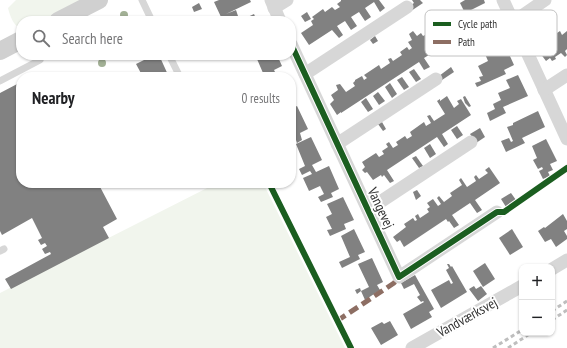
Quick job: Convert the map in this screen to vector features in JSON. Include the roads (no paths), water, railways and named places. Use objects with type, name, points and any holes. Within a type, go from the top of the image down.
[{"type":"street","points":[[68,16],[99,0]]},
{"type":"street","points":[[278,16],[273,4],[286,0]]},
{"type":"street","points":[[503,0],[508,10]]},
{"type":"street","points":[[530,10],[545,0]]},
{"type":"street","points":[[305,74],[407,7]]},
{"type":"street","points":[[0,51],[16,43]]},
{"type":"street","name":"Vangevej","points":[[296,55],[399,277],[497,212]]},
{"type":"street","points":[[528,56],[567,139]]},
{"type":"street","points":[[544,90],[567,75]]},
{"type":"street","points":[[337,144],[436,79]]},
{"type":"street","name":"Vangevej","points":[[368,210],[471,142]]},
{"type":"street","points":[[555,267],[567,260]]},
{"type":"street","name":"Vandværksvej","points":[[412,348],[519,288]]},
{"type":"lane","points":[[142,0],[150,16]]},
{"type":"lane","points":[[17,72],[40,60]]},
{"type":"lane","points":[[172,60],[178,72]]},
{"type":"lane","points":[[0,81],[16,73]]},
{"type":"railway","points":[[555,309],[567,301]]},
{"type":"railway","points":[[555,318],[567,310]]},
{"type":"railway","points":[[493,348],[519,332]]},
{"type":"railway","points":[[508,348],[526,336]]}]
